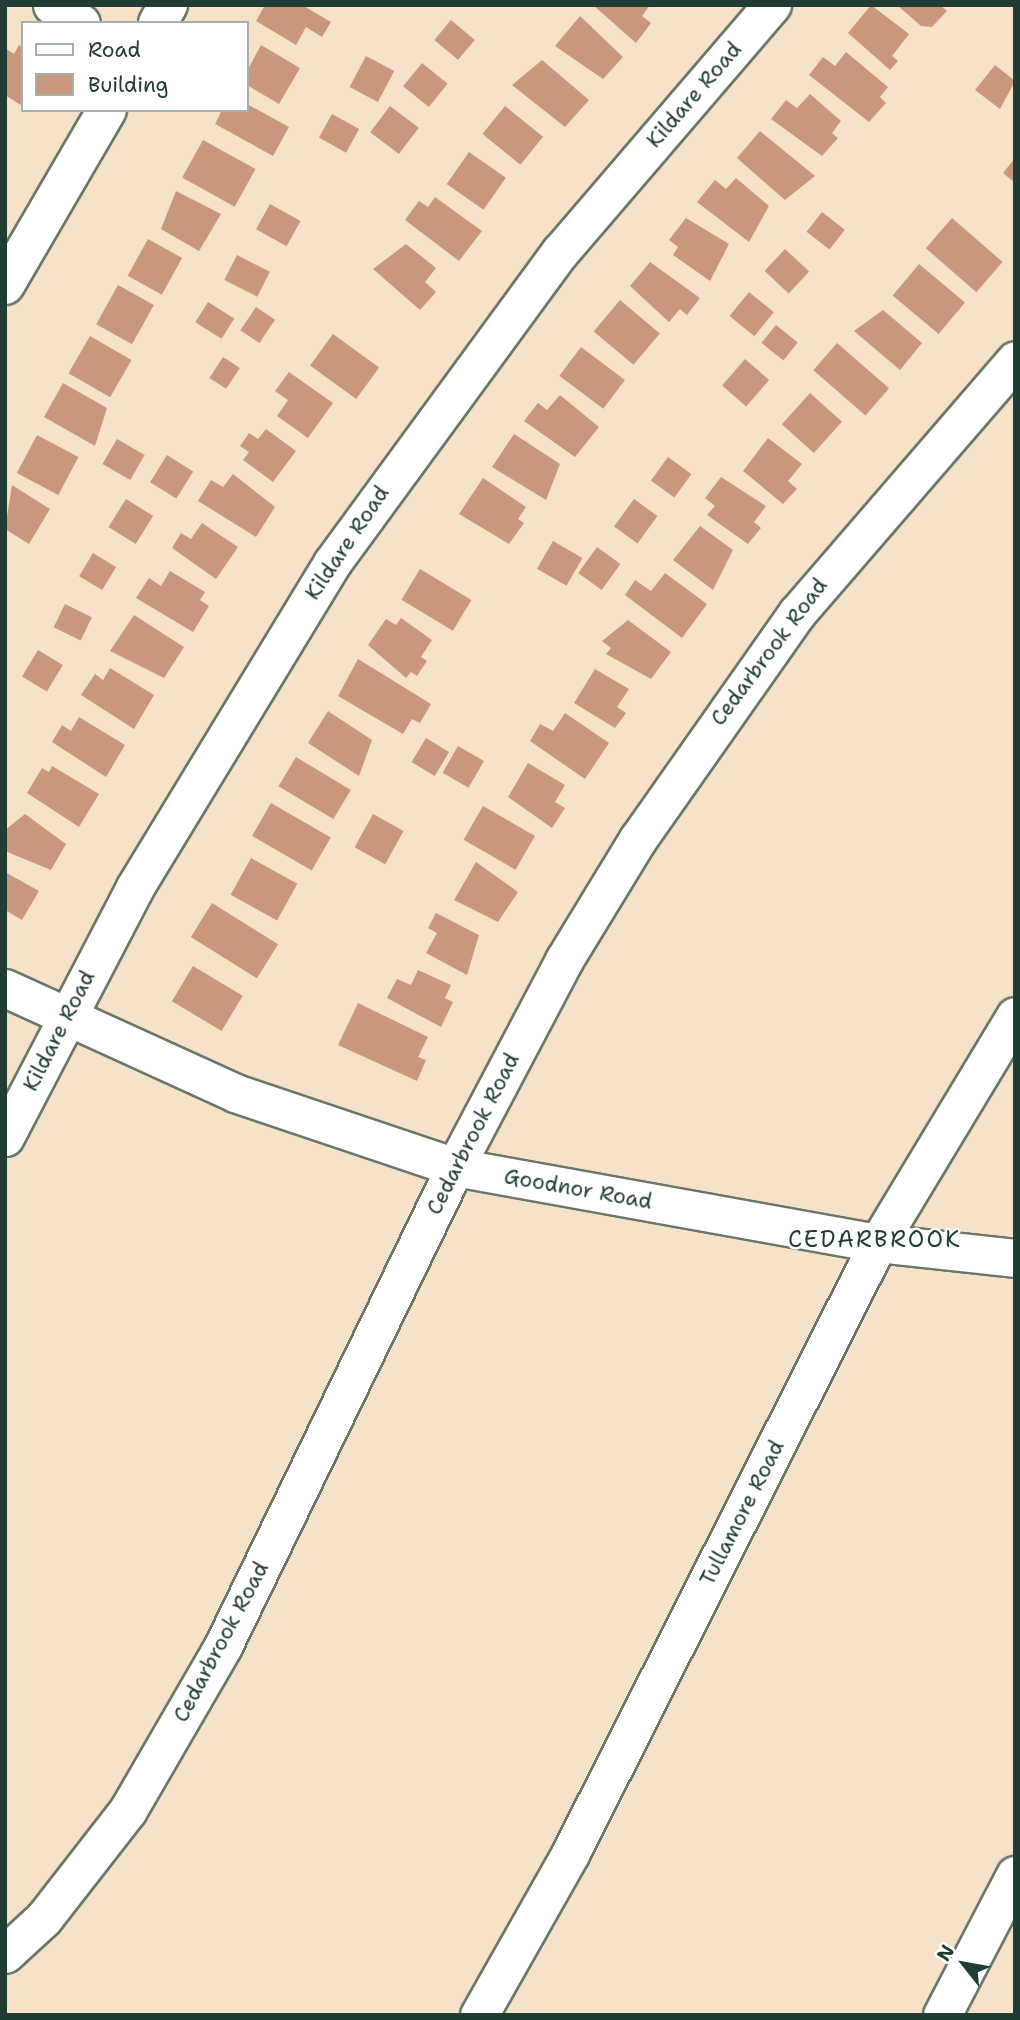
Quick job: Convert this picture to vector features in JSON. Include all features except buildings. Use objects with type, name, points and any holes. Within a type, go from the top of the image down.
[{"type":"main road","points":[[159,21],[168,5]]},
{"type":"main road","points":[[5,285],[106,112]]},
{"type":"street","points":[[52,5],[77,21]]},
{"type":"street","name":"Kildare Road","points":[[5,1136],[64,1018],[227,727],[414,444],[585,221],[772,5]]},
{"type":"street","name":"Cedarbrook Road","points":[[5,1954],[44,1918],[128,1810],[223,1646],[455,1167],[564,960],[706,735],[830,573],[1015,359]]},
{"type":"street","name":"Goodnor Road","points":[[5,988],[64,1018],[235,1093],[455,1167],[878,1243],[1015,1258]]},
{"type":"street","name":"Tullamore Road","points":[[479,2015],[570,1854],[878,1243],[1015,1016]]},
{"type":"street","points":[[942,2015],[1015,1875]]},
{"type":"district","name":"CEDARBROOK","points":[[875,1239]]}]
